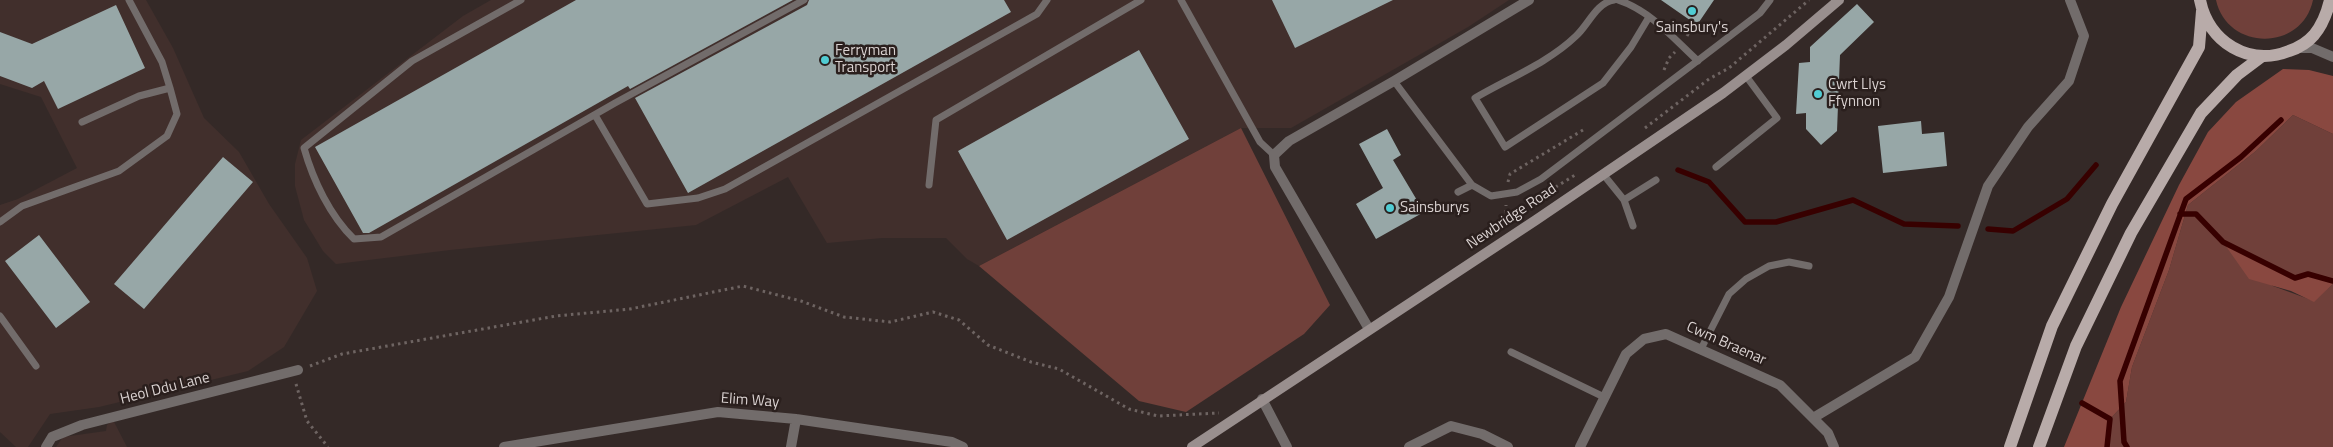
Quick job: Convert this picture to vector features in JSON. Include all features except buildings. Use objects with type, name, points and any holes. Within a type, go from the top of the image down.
[{"type":"main road","name":"Newbridge Road","points":[[1192,447],[1578,192],[1746,76],[1839,0]]},
{"type":"main road","points":[[2201,6],[2211,29],[2224,43],[2241,52],[2260,57],[2280,55],[2298,48],[2314,36],[2325,19],[2330,0]]},
{"type":"main road","points":[[2010,447],[2052,326],[2112,204],[2199,46],[2201,6]]},
{"type":"main road","points":[[2039,447],[2076,346],[2131,232],[2201,113],[2237,75],[2260,57]]},
{"type":"street","points":[[1369,329],[1275,167],[1274,155],[1289,141],[1529,0]]},
{"type":"street","points":[[1813,418],[1915,357],[1949,297],[1988,186],[2028,127],[2069,81],[2084,36],[2070,0]]},
{"type":"street","points":[[2330,0],[2333,9]]},
{"type":"street","points":[[2298,48],[2312,48],[2333,57]]},
{"type":"street","name":"Cwm Braenar","points":[[1580,447],[1626,354],[1644,339],[1666,334],[1780,385],[1828,433],[1834,447]]},
{"type":"street","name":"Heol Ddu Lane","points":[[46,447],[52,437],[82,425],[295,371]]},
{"type":"street","points":[[1262,399],[1287,447]]},
{"type":"street","name":"Elim Way","points":[[504,447],[718,412],[796,419],[952,442],[963,447]]},
{"type":"street","points":[[791,447],[796,419]]},
{"type":"street","points":[[1409,447],[1451,426],[1482,434],[1508,447]]},
{"type":"lane","points":[[0,222],[22,206],[119,171],[167,136],[177,114],[170,88],[162,62],[129,0]]},
{"type":"lane","points":[[521,0],[412,61],[311,140],[304,148],[309,166],[339,225],[354,239],[380,236],[804,0]]},
{"type":"lane","points":[[595,115],[647,204],[698,198],[725,189],[860,115],[1037,14],[1047,0]]},
{"type":"lane","points":[[929,185],[936,120],[1141,0]]},
{"type":"lane","points":[[1181,0],[1260,142],[1274,155]]},
{"type":"lane","points":[[1614,0],[1605,2],[1577,35],[1549,57],[1475,98],[1504,147],[1603,83],[1631,47],[1649,17]]},
{"type":"lane","points":[[1618,0],[1633,5],[1659,24],[1698,61]]},
{"type":"lane","points":[[1394,81],[1472,186],[1491,196],[1517,192],[1541,179],[1698,61],[1760,13],[1770,0]]},
{"type":"lane","points":[[1716,167],[1777,118],[1746,76]]},
{"type":"lane","points":[[82,122],[139,96],[170,88]]},
{"type":"lane","points":[[1604,174],[1624,200],[1633,226]]},
{"type":"lane","points":[[1624,200],[1656,180]]},
{"type":"lane","points":[[1458,192],[1472,186]]},
{"type":"lane","points":[[1702,349],[1730,294],[1746,279],[1769,266],[1789,262],[1809,266]]},
{"type":"lane","points":[[0,316],[36,366]]},
{"type":"lane","points":[[1511,352],[1604,397]]},
{"type":"path","points":[[1639,132],[1709,79],[1729,68],[1809,0]]},
{"type":"path","points":[[1662,74],[1670,58],[1682,46],[1694,23]]},
{"type":"path","points":[[1576,174],[1506,218],[1506,194],[1510,174],[1590,126]]},
{"type":"path","points":[[1559,165],[1578,192]]},
{"type":"path","points":[[328,447],[307,421],[295,371],[342,354],[556,316],[630,309],[743,286],[801,301],[844,318],[890,322],[933,312],[959,320],[988,345],[1031,362],[1059,369],[1129,409],[1158,416],[1196,414]]},
{"type":"shaded area","points":[[0,0],[146,0],[173,48],[204,118],[239,152],[269,204],[307,258],[317,291],[284,347],[248,371],[99,407],[50,414],[28,447],[16,447],[0,432],[0,205],[18,199],[77,168],[41,97],[0,84]]},
{"type":"shaded area","points":[[491,0],[1509,0],[1468,27],[1291,128],[1241,128],[979,266],[967,259],[946,238],[882,238],[827,243],[788,177],[696,225],[450,250],[336,264],[323,251],[304,220],[295,186],[295,164],[301,140],[463,16]]},
{"type":"shaded area","points":[[2216,0],[2313,0],[2306,17],[2295,29],[2280,36],[2264,39],[2249,36],[2234,29],[2223,17]]},
{"type":"shaded area","points":[[2283,69],[2309,70],[2333,76],[2333,134],[2293,115],[2256,151],[2188,205],[2169,270],[2132,367],[2126,402],[2110,419],[2107,447],[2064,447],[2121,307],[2179,185],[2208,132],[2236,102]]},
{"type":"shaded area","points":[[2293,115],[2333,134],[2333,281],[2308,274],[2295,278],[2224,243],[2273,286],[2314,301],[2333,284],[2333,447],[2107,447],[2110,419],[2126,402],[2132,367],[2169,270],[2188,205],[2256,151]]},
{"type":"shaded area","points":[[1241,128],[1330,305],[1304,334],[1186,412],[1139,401],[979,266]]},
{"type":"shaded area","points":[[2223,242],[2294,278],[2308,274],[2333,281],[2333,284],[2314,302],[2291,291],[2249,279]]},
{"type":"shaded area","points":[[113,420],[127,447],[56,447],[63,437],[106,431],[107,425]]},
{"type":"waterway","points":[[2127,447],[2124,442],[2120,381],[2186,199],[2241,157],[2281,120]]},
{"type":"waterway","points":[[1988,229],[2013,231],[2067,199],[2096,165]]},
{"type":"waterway","points":[[1678,170],[1709,182],[1745,222],[1776,222],[1853,200],[1904,224],[1958,226]]},
{"type":"waterway","points":[[2180,214],[2196,214],[2223,242],[2295,278],[2308,274],[2333,281]]},
{"type":"waterway","points":[[2082,403],[2110,419],[2107,447]]},
{"type":"place","name":"Sainsbury's","points":[[1692,11]]},
{"type":"place","name":"Ferryman Transport","points":[[825,60]]},
{"type":"place","name":"Cwrt Llys Ffynnon","points":[[1818,94]]},
{"type":"place","name":"Sainsburys","points":[[1390,208]]}]
